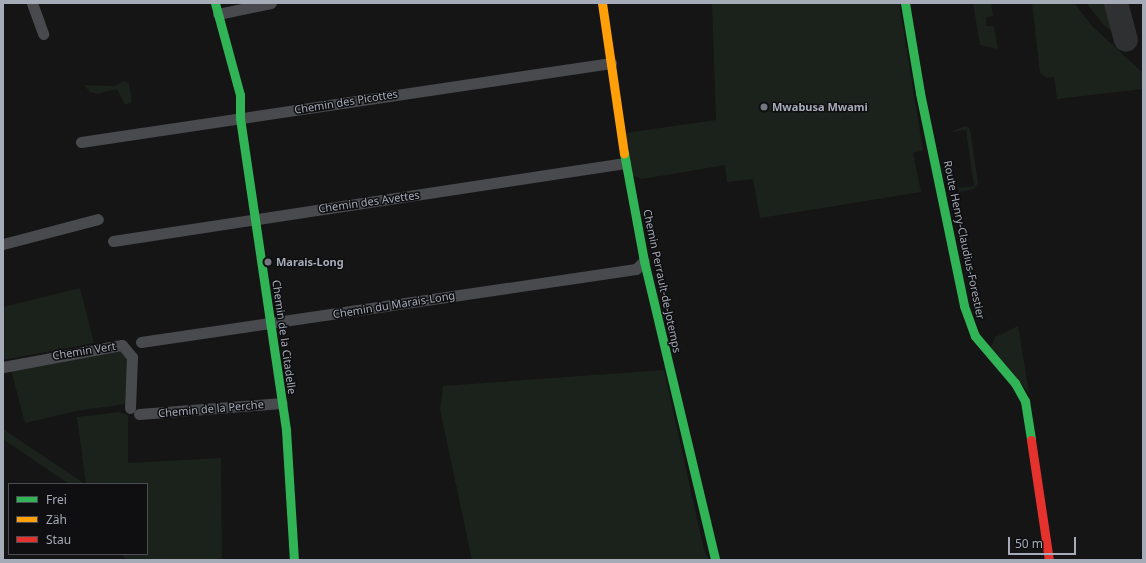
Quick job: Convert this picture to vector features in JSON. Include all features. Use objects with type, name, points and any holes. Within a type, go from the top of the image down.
[{"type":"street","points":[[32,3],[43,34]]},
{"type":"street","points":[[216,8],[271,3]]},
{"type":"street","name":"Chemin Perrault-de-Jotemps","points":[[602,3],[625,163],[644,261],[715,560]]},
{"type":"street","name":"Route Henry-Claudius-Forestier","points":[[905,3],[964,306],[971,328],[983,348],[1015,383],[1025,401],[1050,560]]},
{"type":"street","name":"Chemin de la Citadelle","points":[[216,8],[240,95],[240,118],[282,403],[292,494],[294,560]]},
{"type":"street","name":"Chemin des Picottes","points":[[81,142],[611,63]]},
{"type":"street","name":"Chemin des Avettes","points":[[113,241],[625,163]]},
{"type":"street","points":[[3,244],[98,219]]},
{"type":"street","name":"Chemin du Marais-Long","points":[[141,342],[270,324],[429,298],[636,269],[644,261]]},
{"type":"street","name":"Chemin Vert","points":[[3,367],[122,345],[132,357],[135,411]]},
{"type":"street","name":"Chemin de la Perche","points":[[135,411],[282,403]]},
{"type":"shaded area","points":[[712,3],[899,3],[923,150],[913,153],[921,192],[760,218],[753,179],[727,182],[725,165],[642,179],[631,175],[625,133],[716,120]]},
{"type":"shaded area","points":[[973,3],[991,3],[993,16],[986,17],[986,26],[994,26],[998,49],[980,45]]},
{"type":"shaded area","points":[[1032,3],[1074,3],[1092,26],[1143,73],[1143,89],[1057,99],[1054,77],[1047,78],[1040,73]]},
{"type":"shaded area","points":[[1086,3],[1114,3],[1122,40],[1102,23]]},
{"type":"shaded area","points":[[124,81],[129,83],[132,102],[125,105],[117,89],[98,94],[90,92],[84,85],[114,86]]},
{"type":"shaded area","points":[[965,126],[970,129],[978,183],[974,189],[959,192],[958,188],[974,186],[966,130],[950,132]]},
{"type":"shaded area","points":[[80,288],[94,343],[3,360],[3,307]]},
{"type":"shaded area","points":[[1018,326],[1029,393],[991,348],[995,337]]},
{"type":"shaded area","points":[[118,349],[129,355],[125,404],[76,411],[25,423],[11,370]]},
{"type":"shaded area","points":[[664,370],[704,550],[709,560],[472,560],[440,409],[443,386]]},
{"type":"shaded area","points":[[119,412],[128,415],[128,463],[221,458],[222,560],[126,560],[123,555],[148,555],[148,483],[86,483],[77,417]]},
{"type":"shaded area","points":[[3,429],[84,483],[68,483],[3,439]]},
{"type":"taxiway","points":[[1116,3],[1126,40]]},
{"type":"traffic: fast","points":[[215,3],[240,95],[240,118],[286,430],[294,560]]},
{"type":"traffic: fast","points":[[905,3],[920,93],[964,306],[975,336],[1015,383],[1025,401],[1031,440]]},
{"type":"traffic: fast","points":[[624,153],[644,261],[715,560]]},
{"type":"traffic: slow","points":[[602,3],[624,153]]},
{"type":"traffic: jam","points":[[1031,440],[1049,560]]},
{"type":"place","name":"Mwabusa Mwami","points":[[764,107]]},
{"type":"place","name":"Marais-Long","points":[[268,262]]}]
